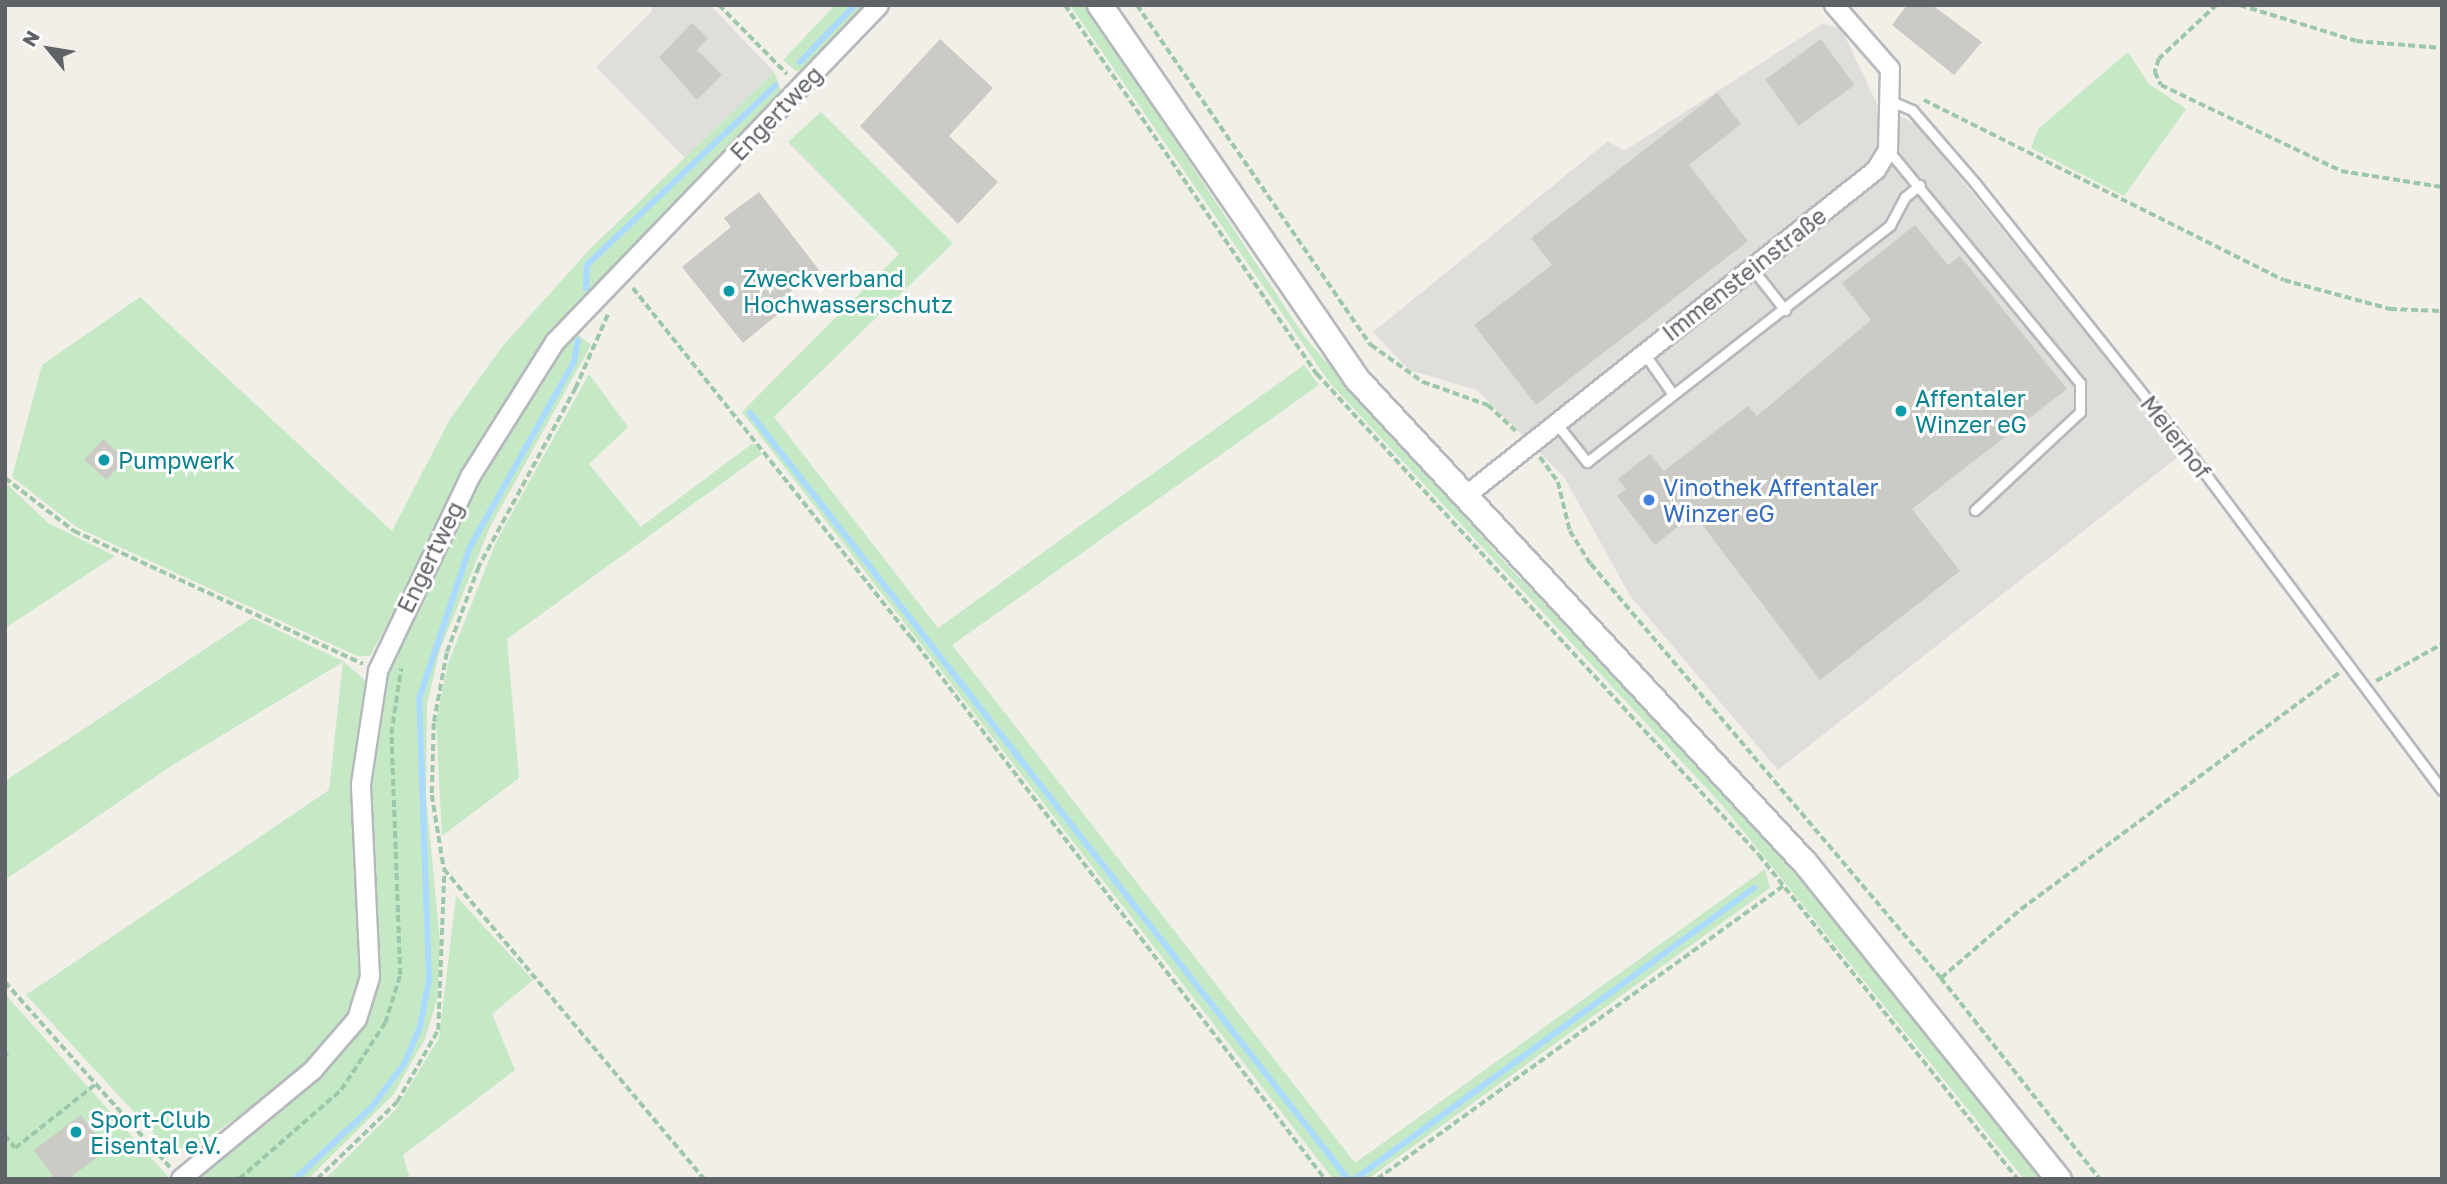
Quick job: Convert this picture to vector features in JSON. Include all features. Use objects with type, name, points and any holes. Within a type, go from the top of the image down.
[{"type":"main road","points":[[1100,5],[1356,378],[1464,498],[1807,865],[2059,1179]]},
{"type":"street","name":"Engertweg","points":[[181,1179],[313,1070],[357,1019],[370,976],[361,784],[378,671],[416,579],[506,416],[555,342],[879,5]]},
{"type":"street","points":[[1834,5],[1890,69],[1893,102],[1888,150]]},
{"type":"street","name":"Immensteinstraße","points":[[1464,498],[1529,442],[1876,170],[1888,150]]},
{"type":"lane","name":"Meierhof","points":[[1893,102],[1912,110],[1975,183],[2367,686],[2442,790]]},
{"type":"lane","points":[[1888,150],[1920,185],[2080,383],[2080,411],[1975,510]]},
{"type":"lane","points":[[1555,422],[1587,461],[1672,393],[1785,310],[1891,225],[1905,197],[1920,185]]},
{"type":"lane","points":[[1751,267],[1785,310]]},
{"type":"lane","points":[[1644,353],[1672,393]]},
{"type":"path","points":[[719,5],[801,88]]},
{"type":"path","points":[[1065,5],[1317,373],[1783,886],[2018,1179]]},
{"type":"path","points":[[1137,5],[1371,345],[1423,383],[1488,405],[1529,442],[1558,482],[1570,531],[1591,564],[1941,978],[2100,1179]]},
{"type":"path","points":[[2217,5],[2159,59],[2155,72],[2161,85],[2342,171],[2442,187]]},
{"type":"path","points":[[2240,5],[2356,41],[2442,48]]},
{"type":"path","points":[[1893,102],[1921,98],[2284,280],[2353,302],[2442,311]]},
{"type":"path","points":[[317,1179],[397,1102],[438,1030],[444,869],[432,795],[434,723],[447,653],[479,567],[600,339],[621,273]]},
{"type":"path","points":[[621,273],[911,637],[1325,1179]]},
{"type":"path","points":[[5,478],[74,530],[378,671]]},
{"type":"path","points":[[2367,686],[2442,644]]},
{"type":"path","points":[[239,1179],[341,1090],[385,1023],[400,975],[391,734],[404,655]]},
{"type":"path","points":[[1941,978],[2106,844],[2349,665]]},
{"type":"path","points":[[444,869],[705,1179]]},
{"type":"path","points":[[1377,1179],[1783,886]]},
{"type":"path","points":[[5,982],[181,1179]]},
{"type":"path","points":[[5,1135],[15,1148],[97,1083]]},
{"type":"shaded area","points":[[649,5],[710,5],[774,72],[686,159],[596,67],[653,10]]},
{"type":"shaded area","points":[[1822,24],[1841,28],[1877,104],[1917,125],[2183,453],[1778,770],[1631,597],[1564,477],[1477,390],[1409,370],[1373,332],[1608,141],[1624,151]]},
{"type":"green space","points":[[835,5],[868,5],[810,68],[796,71],[783,60]]},
{"type":"green space","points":[[1070,5],[1086,5],[1306,339],[1510,568],[1725,787],[2042,1179],[2024,1179],[1723,806],[1330,383]]},
{"type":"green space","points":[[2128,52],[2148,83],[2186,109],[2124,196],[2031,148],[2038,129]]},
{"type":"green space","points":[[774,72],[783,95],[531,362],[370,656],[357,656],[78,528],[12,477],[42,365],[140,297],[392,531],[450,419],[502,347],[590,249]]},
{"type":"green space","points":[[821,112],[953,243],[774,417],[938,628],[1304,365],[1319,385],[952,645],[1355,1163],[1765,869],[1770,888],[1368,1179],[1333,1179],[742,412],[899,254],[788,142]]},
{"type":"green space","points":[[573,331],[591,345],[490,527],[440,650],[427,704],[426,796],[440,942],[437,999],[425,1039],[393,1095],[308,1179],[192,1179],[326,1068],[377,979],[369,754],[392,651],[477,475]]},
{"type":"green space","points":[[589,374],[628,427],[589,464],[641,527],[753,443],[762,454],[507,639],[519,778],[442,836],[436,721],[448,664],[496,542]]},
{"type":"green space","points":[[5,482],[48,523],[115,556],[5,628]]},
{"type":"green space","points":[[252,618],[343,661],[369,684],[353,788],[363,971],[341,1027],[300,1075],[188,1151],[158,1138],[26,995],[329,790],[343,662],[171,766],[5,880],[5,781]]},
{"type":"green space","points":[[456,896],[533,980],[492,1014],[515,1070],[403,1155],[410,1179],[325,1179],[396,1109],[439,1038]]},
{"type":"green space","points":[[5,994],[170,1179],[5,1179]]},
{"type":"building","points":[[1907,5],[1932,5],[1982,42],[1954,75],[1892,25]]},
{"type":"building","points":[[692,23],[708,38],[697,50],[722,75],[697,100],[659,57]]},
{"type":"building","points":[[940,39],[993,88],[949,136],[998,182],[958,224],[860,126]]},
{"type":"building","points":[[1821,39],[1855,85],[1799,126],[1765,80]]},
{"type":"building","points":[[1717,93],[1741,124],[1689,165],[1748,241],[1536,405],[1474,325],[1552,265],[1531,238]]},
{"type":"building","points":[[759,192],[819,270],[770,307],[777,315],[743,343],[682,267],[731,227],[724,218]]},
{"type":"building","name":"Affentaler Winzer eG","points":[[1915,225],[1948,265],[1960,256],[2067,389],[1912,509],[1960,571],[1820,680],[1694,514],[1655,545],[1617,496],[1626,489],[1618,479],[1650,454],[1664,471],[1748,406],[1757,416],[1871,320],[1842,283]]},
{"type":"building","name":"Pumpwerk","points":[[103,439],[125,459],[107,480],[84,460]]},
{"type":"building","name":"Sport-Club Eisental e.V.","points":[[81,1115],[107,1150],[68,1179],[55,1179],[34,1150]]},
{"type":"waterway","points":[[800,62],[855,5]]},
{"type":"waterway","points":[[586,288],[587,265],[775,86]]},
{"type":"waterway","points":[[295,1179],[371,1108],[404,1064],[420,1027],[429,979],[419,699],[470,547],[574,362],[578,340]]},
{"type":"waterway","points":[[750,413],[1348,1179]]},
{"type":"waterway","points":[[1355,1179],[1754,888]]},
{"type":"place","name":"Zweckverband Hochwasserschutz","points":[[729,291]]},
{"type":"place","name":"Affentaler Winzer eG","points":[[1901,411]]},
{"type":"place","name":"Pumpwerk","points":[[104,460]]},
{"type":"place","name":"Vinothek Affentaler Winzer eG","points":[[1649,500]]},
{"type":"place","name":"Sport-Club Eisental e.V.","points":[[76,1132]]}]
